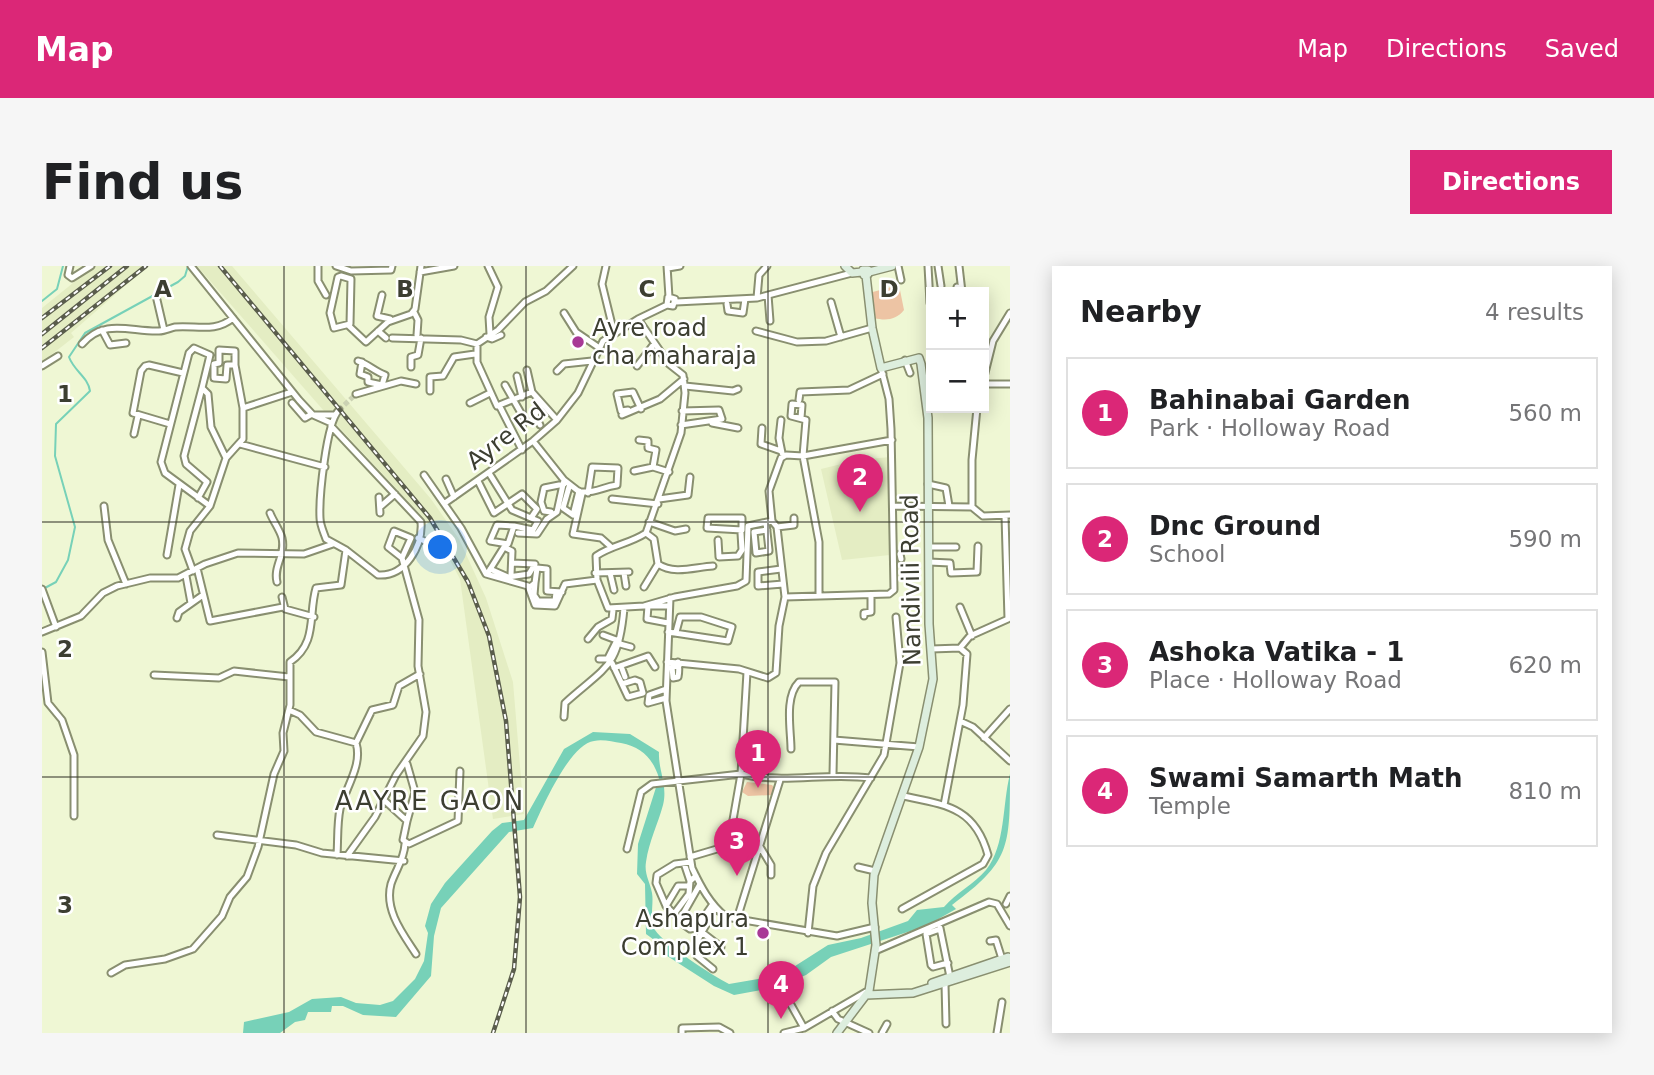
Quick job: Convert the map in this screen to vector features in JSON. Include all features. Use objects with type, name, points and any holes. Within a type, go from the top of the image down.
[{"type":"street","points":[[70,266],[68,275],[72,278],[91,266]]},
{"type":"street","points":[[191,266],[292,391],[313,414],[331,425],[421,522],[418,538],[405,565],[394,573],[378,575],[346,550],[326,539],[320,519],[331,425],[336,413],[313,414],[304,418],[292,403]]},
{"type":"street","points":[[318,266],[318,281],[326,295]]},
{"type":"street","points":[[336,266],[391,270],[392,266]]},
{"type":"street","points":[[411,367],[411,357],[418,355],[418,320],[414,312],[420,269],[453,266]]},
{"type":"street","points":[[488,266],[498,287],[489,317],[488,336]]},
{"type":"street","points":[[522,450],[500,407],[494,403],[475,354],[477,344],[506,323],[525,302],[546,291],[573,266]]},
{"type":"street","points":[[606,266],[602,284],[614,333]]},
{"type":"street","points":[[667,305],[668,267],[680,266]]},
{"type":"street","points":[[757,298],[759,275],[767,266]]},
{"type":"street","points":[[845,266],[852,273]]},
{"type":"street","points":[[669,297],[676,302],[757,298],[852,273],[892,266]]},
{"type":"street","points":[[928,266],[929,287]]},
{"type":"street","points":[[938,266],[941,286]]},
{"type":"street","points":[[959,266],[959,287]]},
{"type":"street","points":[[901,270],[901,280]]},
{"type":"street","points":[[785,597],[871,595],[894,590],[899,556],[893,506],[889,399],[872,328],[866,271]]},
{"type":"street","points":[[349,326],[352,280],[340,276],[330,319],[334,327],[349,326],[366,342],[393,320],[414,312]]},
{"type":"street","points":[[382,295],[377,316],[393,320]]},
{"type":"street","points":[[768,295],[770,321]]},
{"type":"street","points":[[727,304],[728,311],[743,313],[745,299]]},
{"type":"street","points":[[156,300],[164,330]]},
{"type":"street","name":"Ayre Rd","points":[[444,503],[522,450],[557,420],[578,393],[598,347],[614,333],[667,305],[671,307],[676,302]]},
{"type":"street","points":[[831,302],[841,337]]},
{"type":"street","points":[[564,313],[576,332],[598,347]]},
{"type":"street","points":[[989,357],[993,341],[1010,313]]},
{"type":"street","points":[[82,344],[102,330],[115,326],[164,330],[173,327],[211,328],[225,325],[233,318]]},
{"type":"street","points":[[638,319],[684,382],[733,391],[738,389]]},
{"type":"street","points":[[756,331],[797,342],[841,337],[872,328]]},
{"type":"street","points":[[102,330],[109,344],[126,343]]},
{"type":"street","points":[[378,331],[389,338],[419,337],[477,344]]},
{"type":"street","points":[[488,336],[492,340],[501,335]]},
{"type":"street","points":[[637,366],[654,344]]},
{"type":"street","points":[[198,498],[207,482],[186,464],[184,457],[209,352],[191,349],[161,468],[179,485],[198,498],[210,506]]},
{"type":"street","points":[[235,365],[228,365],[227,379],[214,378],[214,364],[219,363],[219,350],[234,350],[243,408],[243,439],[226,458],[210,506],[190,531],[186,543],[211,621],[283,607],[314,617]]},
{"type":"street","points":[[430,391],[430,377],[443,376],[453,358],[475,354]]},
{"type":"street","points":[[42,366],[58,356]]},
{"type":"street","name":"Nandivili Road","points":[[868,993],[875,948],[872,903],[875,871],[919,747],[933,679],[928,505],[933,486],[928,418],[919,358],[905,360]]},
{"type":"street","points":[[799,400],[800,392],[849,390],[905,360],[910,373]]},
{"type":"street","points":[[557,371],[564,364],[592,361]]},
{"type":"street","points":[[360,362],[385,375],[382,385],[368,382],[368,377],[360,374],[360,362]]},
{"type":"street","points":[[170,424],[138,416],[133,410],[145,366],[183,373]]},
{"type":"street","points":[[227,369],[236,373]]},
{"type":"street","points":[[527,370],[532,392],[540,405],[557,420]]},
{"type":"street","points":[[517,376],[522,397]]},
{"type":"street","points":[[356,394],[401,381],[416,384]]},
{"type":"street","points":[[622,415],[660,399],[684,382]]},
{"type":"street","points":[[670,602],[613,610],[605,604],[596,577],[596,556],[610,546],[628,544],[646,533],[669,472],[681,426],[684,382]]},
{"type":"street","points":[[989,384],[1010,384]]},
{"type":"street","points":[[505,385],[525,420]]},
{"type":"street","points":[[202,388],[209,398],[211,427],[226,458]]},
{"type":"street","points":[[243,408],[292,391]]},
{"type":"street","points":[[500,407],[532,392]]},
{"type":"street","points":[[633,392],[640,407],[622,411],[617,395],[633,392]]},
{"type":"street","points":[[470,402],[490,393]]},
{"type":"street","points":[[540,405],[535,413],[540,425]]},
{"type":"street","points":[[681,426],[722,419],[719,410],[682,411]]},
{"type":"street","points":[[972,507],[972,460],[977,413]]},
{"type":"street","points":[[134,434],[138,416]]},
{"type":"street","points":[[801,418],[806,421],[803,456],[818,542],[820,596]]},
{"type":"street","points":[[755,528],[756,552],[768,552],[769,491],[782,454],[781,420]]},
{"type":"street","points":[[681,426],[713,423],[737,428]]},
{"type":"street","points":[[762,428],[761,444],[782,454],[803,456],[892,440]]},
{"type":"street","points":[[639,440],[648,441],[648,448],[656,450],[653,467]]},
{"type":"street","points":[[533,441],[564,482],[582,493]]},
{"type":"street","points":[[240,444],[325,467]]},
{"type":"street","points":[[582,493],[567,488],[563,508],[575,514],[582,493],[592,467],[618,468],[617,485],[582,493]]},
{"type":"street","points":[[634,471],[653,467],[669,472]]},
{"type":"street","points":[[489,473],[509,505],[538,520],[536,530],[514,526],[497,525],[490,541],[508,544],[514,526]]},
{"type":"street","points":[[424,475],[489,573],[532,585]]},
{"type":"street","points":[[612,499],[659,502],[671,500],[689,494],[690,477]]},
{"type":"street","points":[[446,479],[454,496]]},
{"type":"street","points":[[478,481],[494,513],[522,494],[537,509],[531,518]]},
{"type":"street","points":[[518,533],[537,534],[547,519],[557,512],[564,482]]},
{"type":"street","points":[[551,512],[544,511],[541,502],[544,488],[564,482]]},
{"type":"street","points":[[167,555],[179,485]]},
{"type":"street","points":[[933,486],[946,488],[949,506]]},
{"type":"street","points":[[582,493],[573,534],[601,538],[610,546]]},
{"type":"street","points":[[379,497],[380,510],[395,494]]},
{"type":"street","points":[[554,497],[561,498]]},
{"type":"street","points":[[104,506],[108,540],[126,584]]},
{"type":"street","points":[[893,506],[972,507],[983,516],[1008,516],[1009,615],[1006,622],[972,635],[960,648]]},
{"type":"street","points":[[270,513],[282,536],[282,553],[274,570],[277,582]]},
{"type":"street","points":[[668,623],[647,619],[648,606],[741,584],[748,577],[744,550],[745,531],[742,518],[706,520],[707,528],[745,531]]},
{"type":"street","points":[[727,533],[768,525],[794,525],[794,518]]},
{"type":"street","points":[[649,522],[675,531],[686,529]]},
{"type":"street","points":[[667,662],[747,672],[768,678],[776,673],[779,626],[785,597],[779,569],[777,527]]},
{"type":"street","points":[[347,856],[385,801],[396,775],[407,764],[423,736],[426,712],[420,674],[419,620],[405,565],[402,558],[388,547],[394,531],[411,538],[402,558]]},
{"type":"street","points":[[644,587],[658,564],[654,539],[646,533]]},
{"type":"street","points":[[418,538],[438,547],[442,557]]},
{"type":"street","points":[[718,540],[719,556],[737,556],[744,550]]},
{"type":"street","points":[[42,632],[81,617],[103,593],[126,584],[186,576],[195,569],[238,553],[304,554],[333,544]]},
{"type":"street","points":[[929,562],[950,563],[951,573],[977,572],[978,546]]},
{"type":"street","points":[[489,573],[504,547],[511,550],[511,578]]},
{"type":"street","points":[[929,547],[956,547]]},
{"type":"street","points":[[111,973],[125,965],[172,957],[193,949],[222,916],[230,897],[247,877],[259,841],[274,775],[284,751],[282,733],[289,710],[290,662],[304,650],[314,617],[316,587],[341,585],[346,550]]},
{"type":"street","points":[[511,578],[530,574],[535,564],[512,563]]},
{"type":"street","points":[[658,564],[677,571],[713,566]]},
{"type":"street","points":[[559,592],[547,591],[547,569],[537,568],[532,585],[533,601],[538,605],[558,605],[559,592],[565,584],[608,573],[626,573],[626,586]]},
{"type":"street","points":[[779,569],[757,573],[759,586],[781,584]]},
{"type":"street","points":[[608,573],[613,589]]},
{"type":"street","points":[[186,576],[191,603]]},
{"type":"street","points":[[43,592],[56,627]]},
{"type":"street","points":[[177,618],[179,612],[203,595]]},
{"type":"street","points":[[864,616],[864,612],[871,612],[871,595]]},
{"type":"street","points":[[282,597],[283,607]]},
{"type":"street","points":[[670,602],[667,662],[662,690],[691,859],[700,884],[714,906],[726,917],[837,936],[875,927]]},
{"type":"street","points":[[960,607],[972,635]]},
{"type":"street","points":[[564,717],[565,703],[614,663],[624,608]]},
{"type":"street","points":[[589,639],[598,626],[612,619],[613,610]]},
{"type":"street","points":[[668,632],[728,641],[732,627],[709,618],[680,617],[676,632]]},
{"type":"street","points":[[808,933],[813,886],[826,853],[884,755],[900,663],[896,617]]},
{"type":"street","points":[[603,635],[631,648]]},
{"type":"street","points":[[931,649],[960,648],[967,654],[960,721],[944,804]]},
{"type":"street","points":[[42,652],[48,703],[62,720],[74,755],[74,816]]},
{"type":"street","points":[[599,659],[614,663],[649,656],[655,667]]},
{"type":"street","points":[[614,663],[624,680]]},
{"type":"street","points":[[154,675],[219,678],[234,671],[289,677]]},
{"type":"street","points":[[684,863],[689,894],[676,914],[666,906],[656,883],[657,875],[691,859],[717,849],[730,837],[741,774],[747,672]]},
{"type":"street","points":[[337,855],[340,813],[358,753],[356,744],[372,710],[393,705],[399,686],[420,674]]},
{"type":"street","points":[[791,749],[790,701],[794,687],[799,682],[835,682],[833,774]]},
{"type":"street","points":[[662,690],[648,697],[649,704],[663,699]]},
{"type":"street","points":[[984,738],[1010,709]]},
{"type":"street","points":[[289,710],[300,715],[316,732],[356,744]]},
{"type":"street","points":[[960,721],[1009,760]]},
{"type":"street","points":[[834,740],[886,742],[919,747]]},
{"type":"street","points":[[407,764],[415,792],[407,821],[404,860],[391,884],[390,905],[416,954]]},
{"type":"street","points":[[405,844],[415,843],[458,821],[460,771]]},
{"type":"street","points":[[627,849],[641,792],[652,783],[741,774],[780,780],[833,774],[871,778]]},
{"type":"street","points":[[737,919],[780,780]]},
{"type":"street","points":[[902,909],[987,860],[987,851],[971,820],[944,804],[903,796]]},
{"type":"street","points":[[385,801],[407,821]]},
{"type":"street","points":[[217,835],[337,855],[404,860]]},
{"type":"street","points":[[759,845],[771,865],[771,875]]},
{"type":"street","points":[[858,867],[875,871]]},
{"type":"street","points":[[666,906],[678,886],[688,884],[696,876]]},
{"type":"street","points":[[700,884],[678,916],[679,921],[690,929],[696,928],[714,906]]},
{"type":"street","points":[[1006,904],[1010,896]]},
{"type":"street","points":[[947,963],[933,967],[931,965],[926,934],[989,902],[997,904],[1010,926]]},
{"type":"street","points":[[713,969],[694,952],[714,906]]},
{"type":"street","points":[[875,948],[940,927]]},
{"type":"street","points":[[940,927],[947,963],[946,1024]]},
{"type":"street","points":[[703,933],[721,947]]},
{"type":"street","points":[[784,1033],[804,1028],[868,993],[909,989],[948,980],[1008,958],[996,940],[990,941]]},
{"type":"street","points":[[837,1033],[868,993]]},
{"type":"street","points":[[997,1033],[1002,1002]]},
{"type":"street","points":[[790,1003],[804,1028]]},
{"type":"street","points":[[832,1011],[846,1022],[869,1033]]},
{"type":"street","points":[[882,1033],[887,1024]]},
{"type":"street","points":[[682,1033],[682,1028],[719,1027],[730,1033]]},
{"type":"shaded area","points":[[94,266],[148,266],[71,333],[74,337],[42,362],[42,308]]},
{"type":"shaded area","points":[[197,266],[232,266],[431,499],[459,539],[486,598],[513,682],[524,814],[493,819],[460,579],[432,527],[324,411]]},
{"type":"shaded area","points":[[899,285],[904,310],[890,319],[874,318],[869,293]]},
{"type":"shaded area","points":[[890,457],[890,555],[842,560],[821,469],[858,460]]},
{"type":"shaded area","points":[[747,782],[772,785],[775,789],[772,795],[748,796],[742,792]]},
{"type":"water","points":[[593,732],[630,734],[659,752],[664,798],[646,866],[652,893],[653,926],[660,936],[678,951],[729,984],[781,975],[828,945],[861,938],[908,921],[917,910],[944,907],[981,875],[992,860],[1000,837],[1010,774],[1007,837],[996,864],[986,877],[952,905],[956,909],[926,926],[831,957],[806,975],[777,987],[734,995],[714,986],[661,952],[661,945],[646,934],[645,884],[637,874],[638,844],[659,778],[650,760],[635,747],[611,741],[594,741],[585,745],[567,764],[533,828],[509,832],[441,908],[434,936],[431,976],[396,1017],[363,1015],[343,1006],[332,1006],[331,1012],[308,1012],[305,1020],[295,1022],[280,1033],[243,1033],[244,1022],[289,1012],[312,999],[341,997],[356,1003],[380,1005],[393,1001],[415,979],[424,961],[428,933],[425,926],[431,904],[445,883],[502,823],[524,820],[564,749]]},
{"type":"waterway","points":[[42,301],[57,289],[63,266]]},
{"type":"waterway","points":[[43,589],[56,582],[68,560],[75,527],[55,456],[56,424],[90,391],[87,382],[69,357],[85,333],[178,282],[185,276],[188,266]]},
{"type":"tunnel","points":[[339,410],[356,394]]},
{"type":"railway","points":[[42,318],[110,266]]},
{"type":"railway","points":[[42,334],[127,266]]},
{"type":"railway","points":[[42,348],[146,266]]},
{"type":"railway","points":[[220,266],[430,518],[468,582],[489,636],[506,721],[520,897],[514,969],[493,1033]]},
{"type":"place","name":"Ayre road cha maharaja","points":[[578,342]]},
{"type":"place","name":"Dnc Ground","points":[[860,512]]},
{"type":"place","name":"Bahinabai Garden","points":[[758,788]]},
{"type":"place","name":"Ashoka Vatika - 1","points":[[737,876]]},
{"type":"place","name":"Ashapura Complex 1","points":[[763,933]]},
{"type":"place","name":"Swami Samarth Math","points":[[781,1019]]},
{"type":"district","name":"AAYRE GAON","points":[[430,801]]}]
